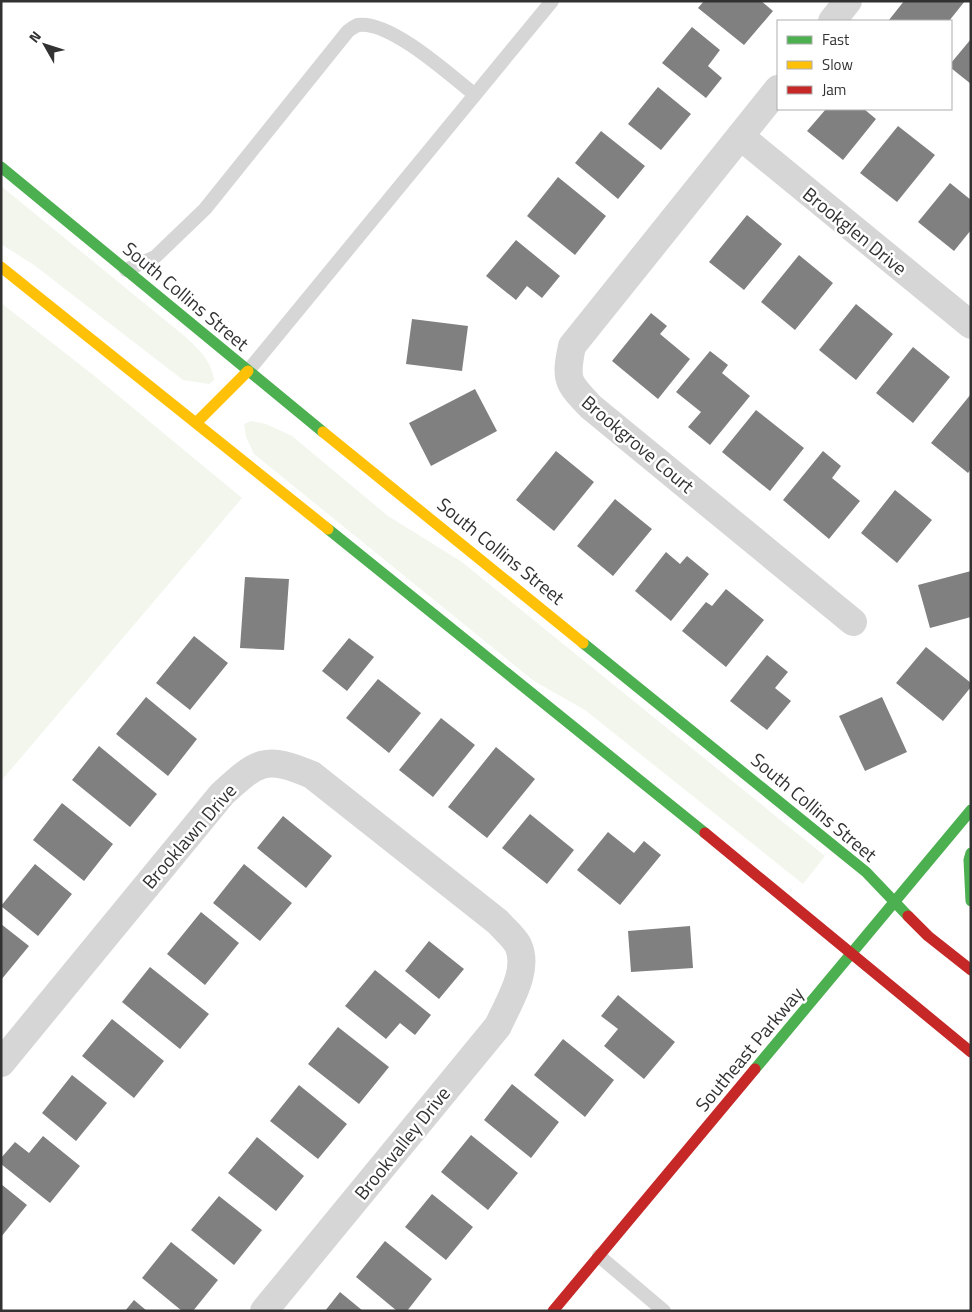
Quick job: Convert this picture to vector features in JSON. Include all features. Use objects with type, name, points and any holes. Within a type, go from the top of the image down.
[{"type":"main road","name":"South Collins Street","points":[[1,167],[248,370],[747,773],[866,872],[928,936],[971,970]]},
{"type":"main road","points":[[1,267],[197,422],[971,1052]]},
{"type":"main road","points":[[197,422],[248,370]]},
{"type":"main road","name":"Southeast Parkway","points":[[553,1311],[971,810]]},
{"type":"main road","points":[[971,853],[969,860],[971,901]]},
{"type":"street","points":[[833,20],[848,1]]},
{"type":"street","name":"Brookgrove Court","points":[[777,90],[572,346],[567,370],[571,387],[591,407],[853,622]]},
{"type":"street","name":"Brookglen Drive","points":[[740,136],[971,325]]},
{"type":"street","name":"Brooklawn Drive","points":[[1,1063],[222,794],[248,770],[262,764],[286,763],[312,775],[498,922],[518,946],[521,965]]},
{"type":"street","name":"Brookvalley Drive","points":[[264,1311],[498,1026],[518,983],[521,965]]},
{"type":"lane","points":[[248,370],[552,1]]},
{"type":"lane","points":[[126,270],[156,257],[205,209],[348,31],[358,25],[398,36],[475,94]]},
{"type":"lane","points":[[599,1256],[664,1311]]},
{"type":"shaded area","points":[[1,186],[188,339],[208,362],[214,380],[209,384],[183,380],[34,265],[1,244]]},
{"type":"shaded area","points":[[1,303],[92,374],[242,498],[1,781]]},
{"type":"shaded area","points":[[251,421],[266,424],[292,436],[388,516],[462,562],[825,856],[803,884],[585,710],[534,681],[254,454],[246,437],[244,424]]},
{"type":"building","points":[[704,1],[761,1],[773,11],[744,45],[698,8]]},
{"type":"building","points":[[904,1],[965,1],[950,20],[889,20]]},
{"type":"building","points":[[692,27],[720,50],[708,66],[722,78],[706,98],[662,63]]},
{"type":"building","points":[[971,39],[971,84],[952,69],[952,62]]},
{"type":"building","points":[[658,87],[691,114],[661,150],[628,124]]},
{"type":"building","points":[[825,110],[865,110],[876,119],[843,160],[807,131]]},
{"type":"building","points":[[898,126],[935,155],[897,202],[860,173]]},
{"type":"building","points":[[601,131],[645,166],[618,199],[575,163]]},
{"type":"building","points":[[558,177],[606,216],[575,255],[527,216]]},
{"type":"building","points":[[950,183],[971,200],[971,230],[954,251],[918,222]]},
{"type":"building","points":[[747,215],[782,244],[744,290],[709,262]]},
{"type":"building","points":[[516,240],[560,276],[542,298],[527,286],[516,300],[486,276]]},
{"type":"building","points":[[799,255],[833,283],[795,330],[761,302]]},
{"type":"building","points":[[856,304],[893,334],[856,380],[819,350]]},
{"type":"building","points":[[651,313],[667,326],[660,334],[690,359],[658,399],[612,361]]},
{"type":"building","points":[[412,319],[468,326],[462,371],[406,364]]},
{"type":"building","points":[[913,347],[950,377],[913,423],[876,393]]},
{"type":"building","points":[[710,351],[728,365],[722,373],[750,396],[710,445],[688,427],[701,412],[676,392]]},
{"type":"building","points":[[475,389],[497,431],[431,466],[409,423]]},
{"type":"building","points":[[971,394],[971,469],[968,473],[931,443]]},
{"type":"building","points":[[756,410],[804,448],[770,491],[722,452]]},
{"type":"building","points":[[556,451],[594,482],[554,531],[516,500]]},
{"type":"building","points":[[823,451],[841,466],[832,478],[860,501],[829,539],[783,500]]},
{"type":"building","points":[[895,490],[932,520],[897,563],[861,533]]},
{"type":"building","points":[[615,499],[652,529],[613,576],[577,546]]},
{"type":"building","points":[[666,552],[680,564],[687,556],[709,574],[671,621],[635,591]]},
{"type":"building","points":[[971,571],[971,617],[930,628],[918,585]]},
{"type":"building","points":[[245,577],[289,579],[284,650],[240,648]]},
{"type":"building","points":[[726,589],[764,620],[726,667],[682,631],[706,602],[712,606]]},
{"type":"building","points":[[194,636],[228,663],[190,710],[156,683]]},
{"type":"building","points":[[349,638],[374,657],[347,691],[322,671]]},
{"type":"building","points":[[926,647],[971,683],[971,687],[943,721],[896,683]]},
{"type":"building","points":[[767,655],[788,672],[775,688],[791,701],[767,730],[730,701]]},
{"type":"building","points":[[378,679],[421,713],[389,753],[346,718]]},
{"type":"building","points":[[146,697],[197,739],[168,776],[116,734]]},
{"type":"building","points":[[882,697],[907,752],[865,771],[839,716]]},
{"type":"building","points":[[441,718],[475,745],[433,797],[399,770]]},
{"type":"building","points":[[99,746],[157,794],[130,827],[72,780]]},
{"type":"building","points":[[496,747],[535,779],[487,838],[448,807]]},
{"type":"building","points":[[62,803],[113,844],[84,881],[33,840]]},
{"type":"building","points":[[530,814],[574,850],[547,884],[502,848]]},
{"type":"building","points":[[283,816],[332,856],[306,888],[257,848]]},
{"type":"building","points":[[608,832],[634,853],[644,841],[661,855],[620,905],[577,870]]},
{"type":"building","points":[[35,864],[72,894],[38,936],[1,906]]},
{"type":"building","points":[[244,864],[292,903],[260,941],[213,903]]},
{"type":"building","points":[[201,912],[239,943],[205,985],[167,954]]},
{"type":"building","points":[[1,924],[29,946],[1,980]]},
{"type":"building","points":[[690,926],[693,968],[631,972],[628,931]]},
{"type":"building","points":[[429,941],[464,969],[439,999],[405,971]]},
{"type":"building","points":[[150,967],[209,1014],[180,1049],[122,1002]]},
{"type":"building","points":[[375,970],[431,1015],[415,1035],[400,1023],[386,1039],[345,1006]]},
{"type":"building","points":[[618,995],[675,1042],[644,1079],[604,1046],[618,1029],[601,1016]]},
{"type":"building","points":[[112,1019],[164,1061],[134,1098],[82,1056]]},
{"type":"building","points":[[338,1027],[389,1067],[359,1104],[308,1064]]},
{"type":"building","points":[[563,1039],[614,1080],[585,1117],[534,1075]]},
{"type":"building","points":[[72,1075],[107,1103],[76,1141],[42,1113]]},
{"type":"building","points":[[512,1084],[559,1122],[531,1158],[484,1120]]},
{"type":"building","points":[[299,1085],[347,1124],[318,1159],[270,1121]]},
{"type":"building","points":[[471,1135],[518,1173],[488,1210],[441,1172]]},
{"type":"building","points":[[43,1136],[80,1166],[50,1203],[1,1164],[1,1158],[15,1142],[29,1153]]},
{"type":"building","points":[[257,1137],[304,1176],[276,1211],[228,1173]]},
{"type":"building","points":[[1,1184],[27,1205],[1,1237]]},
{"type":"building","points":[[432,1194],[473,1227],[446,1260],[405,1227]]},
{"type":"building","points":[[219,1196],[262,1230],[234,1265],[191,1230]]},
{"type":"building","points":[[385,1241],[432,1279],[407,1311],[397,1311],[356,1277]]},
{"type":"building","points":[[171,1242],[218,1280],[193,1311],[182,1311],[142,1278]]},
{"type":"building","points":[[340,1292],[363,1311],[325,1311]]},
{"type":"building","points":[[134,1300],[147,1311],[125,1311]]},
{"type":"traffic: fast","points":[[1,167],[323,432]]},
{"type":"traffic: fast","points":[[328,529],[705,833]]},
{"type":"traffic: fast","points":[[583,643],[866,872],[908,916]]},
{"type":"traffic: fast","points":[[755,1069],[971,810]]},
{"type":"traffic: fast","points":[[971,853],[969,860],[971,901]]},
{"type":"traffic: slow","points":[[1,267],[328,529]]},
{"type":"traffic: slow","points":[[197,422],[248,371]]},
{"type":"traffic: slow","points":[[323,432],[583,643]]},
{"type":"traffic: jam","points":[[705,833],[971,1052]]},
{"type":"traffic: jam","points":[[908,916],[928,936],[971,970]]},
{"type":"traffic: jam","points":[[553,1311],[755,1069]]}]
